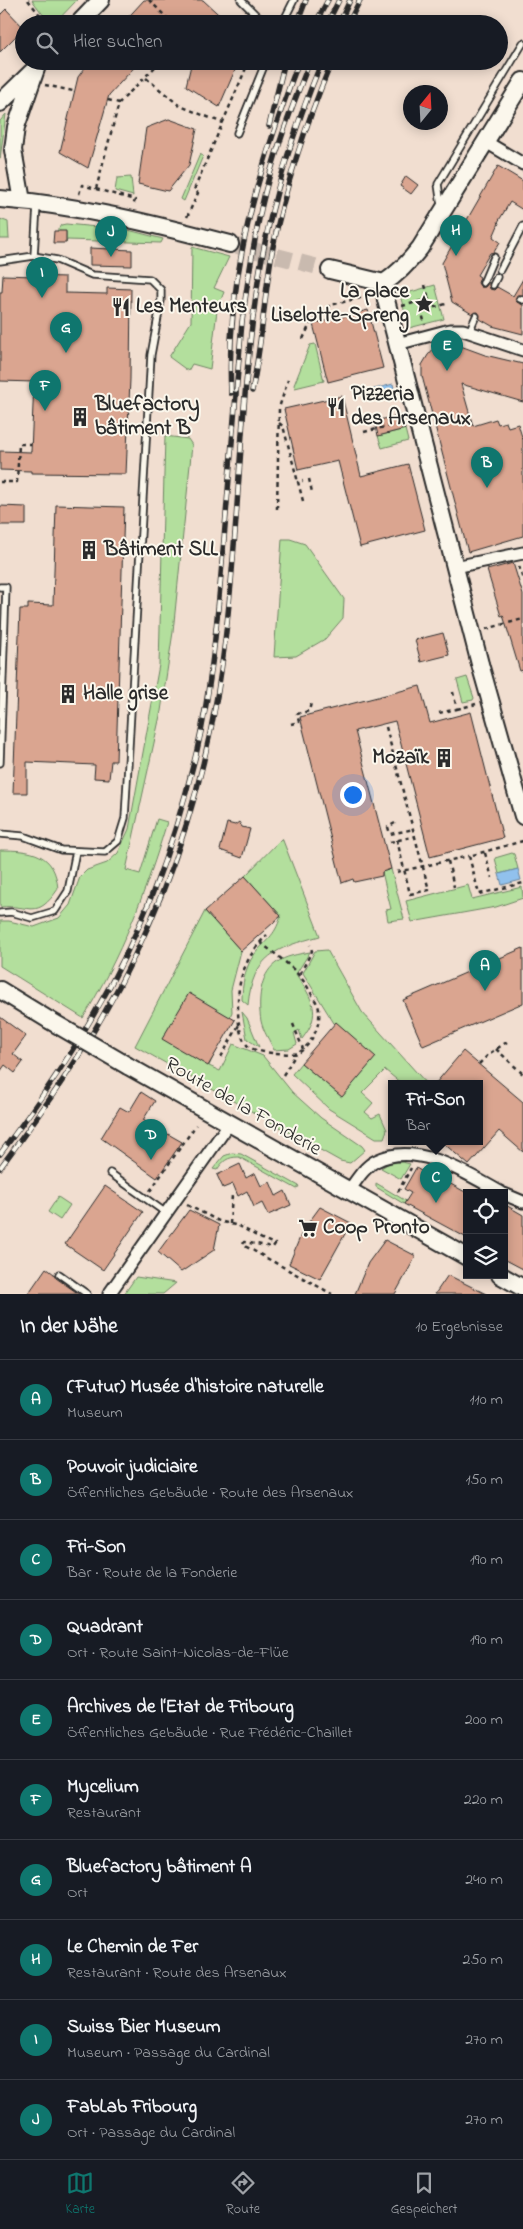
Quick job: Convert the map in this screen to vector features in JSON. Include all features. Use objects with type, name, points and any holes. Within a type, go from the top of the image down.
[{"type":"main road","points":[[87,15],[101,0]]},
{"type":"main road","points":[[0,103],[34,70]]},
{"type":"main road","points":[[29,202],[13,150],[16,127],[37,70]]},
{"type":"main road","points":[[330,270],[384,282],[397,275],[408,264],[442,212],[523,81]]},
{"type":"main road","points":[[0,199],[118,216],[230,244]]},
{"type":"main road","points":[[384,282],[386,300],[416,419],[523,816]]},
{"type":"main road","name":"Route de la Fonderie","points":[[0,990],[228,1124],[463,1255]]},
{"type":"main road","points":[[507,1279],[523,1288]]},
{"type":"street","points":[[486,142],[523,164]]},
{"type":"street","points":[[397,344],[450,330],[469,332],[523,350]]},
{"type":"street","points":[[455,567],[523,553]]},
{"type":"street","points":[[109,1294],[228,1124]]},
{"type":"street","points":[[348,1192],[357,1179],[376,1161],[396,1154],[418,1156],[436,1161],[495,1189]]},
{"type":"street","points":[[508,1195],[523,1202]]},
{"type":"lane","points":[[241,0],[256,15]]},
{"type":"lane","points":[[286,15],[294,0]]},
{"type":"lane","points":[[508,68],[523,43]]},
{"type":"lane","points":[[237,133],[262,70]]},
{"type":"lane","points":[[442,212],[438,184],[507,70]]},
{"type":"lane","points":[[29,202],[34,256]]},
{"type":"lane","points":[[500,270],[523,226]]},
{"type":"lane","points":[[0,261],[34,256],[57,260],[92,274],[150,279],[161,290],[161,301],[151,355],[125,818],[118,841],[105,852],[62,850],[23,836],[0,834]]},
{"type":"lane","points":[[483,283],[494,257]]},
{"type":"lane","points":[[493,285],[497,277]]},
{"type":"lane","points":[[469,332],[476,316]]},
{"type":"lane","points":[[0,587],[6,587],[0,763]]},
{"type":"lane","points":[[0,913],[11,912],[32,918],[55,911],[68,891],[76,852]]},
{"type":"lane","points":[[110,1173],[166,1213]]},
{"type":"lane","points":[[59,1274],[87,1294]]},
{"type":"path","points":[[28,0],[40,15]]},
{"type":"path","points":[[148,0],[164,15]]},
{"type":"path","points":[[96,189],[119,103],[153,70]]},
{"type":"path","points":[[185,223],[198,193],[194,190],[245,70]]},
{"type":"path","points":[[146,78],[180,106],[223,124]]},
{"type":"path","points":[[44,84],[73,91]]},
{"type":"path","points":[[108,100],[119,103]]},
{"type":"path","points":[[79,196],[82,185],[132,199]]},
{"type":"path","points":[[425,285],[431,308]]},
{"type":"path","points":[[303,339],[312,320],[331,306],[368,296]]},
{"type":"path","points":[[400,306],[429,298]]},
{"type":"path","points":[[419,301],[425,326]]},
{"type":"path","points":[[422,310],[446,304]]},
{"type":"path","points":[[277,509],[279,408],[288,380]]},
{"type":"path","points":[[364,432],[416,419]]},
{"type":"path","points":[[279,423],[283,426],[302,501]]},
{"type":"path","points":[[0,482],[17,482],[19,444],[32,444]]},
{"type":"path","points":[[309,479],[312,492]]},
{"type":"path","points":[[298,482],[303,481]]},
{"type":"path","points":[[512,622],[523,619]]},
{"type":"path","points":[[452,688],[457,709]]},
{"type":"path","points":[[291,724],[300,722],[297,714],[309,711],[311,703]]},
{"type":"path","points":[[439,713],[464,707]]},
{"type":"path","points":[[386,727],[429,890],[410,894],[398,840]]},
{"type":"path","points":[[395,823],[388,827],[390,834],[414,829]]},
{"type":"path","points":[[390,842],[416,836]]},
{"type":"path","points":[[397,872],[469,856],[523,841]]},
{"type":"path","points":[[485,852],[492,878]]},
{"type":"path","points":[[469,856],[479,894],[523,883]]},
{"type":"path","points":[[448,861],[454,887]]},
{"type":"path","points":[[267,935],[245,964],[238,991],[239,1025],[244,1040],[250,1048],[269,1053],[296,1054]]},
{"type":"path","points":[[260,942],[300,974],[320,1010],[317,1029],[307,1046],[296,1054],[283,1075]]},
{"type":"path","points":[[300,974],[312,951],[310,945]]},
{"type":"path","points":[[293,1024],[303,1049]]},
{"type":"path","points":[[221,1057],[239,1025]]},
{"type":"path","points":[[479,1064],[507,1042]]},
{"type":"path","points":[[496,1049],[523,1074]]},
{"type":"path","points":[[145,1198],[196,1124]]},
{"type":"path","points":[[407,1176],[411,1178]]},
{"type":"path","points":[[398,1192],[404,1181]]},
{"type":"path","points":[[230,1224],[232,1195]]},
{"type":"path","points":[[186,1204],[218,1221],[245,1228],[262,1239],[275,1244],[273,1246],[244,1242],[243,1245],[332,1294]]},
{"type":"green space","points":[[32,0],[77,0],[63,15],[43,15]]},
{"type":"green space","points":[[6,114],[0,159],[0,121]]},
{"type":"green space","points":[[200,154],[203,156],[184,201],[181,199]]},
{"type":"green space","points":[[131,177],[133,196],[115,191],[117,178]]},
{"type":"green space","points":[[0,219],[8,222],[9,239],[0,239]]},
{"type":"green space","points":[[61,225],[128,230],[163,239],[161,243],[67,240],[66,243],[66,232],[57,231]]},
{"type":"green space","points":[[192,247],[229,257],[214,288],[224,292],[217,310],[210,369],[192,364],[188,371],[169,357],[191,322]]},
{"type":"green space","points":[[435,285],[444,319],[409,328],[400,295]]},
{"type":"green space","points":[[315,344],[324,381],[295,388],[294,385],[310,345]]},
{"type":"green space","points":[[405,429],[408,441],[382,448],[378,436]]},
{"type":"green space","points":[[165,436],[188,439],[192,445],[173,632],[161,711],[126,870],[140,874],[157,819],[167,822],[151,873],[121,948],[83,1018],[0,966],[0,921],[9,921],[34,927],[59,918],[70,905],[80,877],[87,870],[107,863],[118,853],[129,829],[159,665]]},
{"type":"green space","points":[[282,539],[290,539],[305,544],[344,599],[343,618],[325,639],[296,656],[274,657]]},
{"type":"green space","points":[[467,677],[474,698],[473,700],[463,702],[457,680]]},
{"type":"green space","points":[[282,838],[320,936],[291,945],[269,956],[261,964],[255,975],[248,1005],[242,1000],[246,971],[254,955],[273,934],[281,916],[245,876]]},
{"type":"green space","points":[[0,850],[32,853],[47,861],[56,877],[58,889],[44,905],[32,909],[0,907]]},
{"type":"green space","points":[[514,854],[518,869],[499,874],[495,858]]},
{"type":"green space","points":[[391,869],[404,919],[388,921],[386,910],[391,909],[382,872]]},
{"type":"green space","points":[[468,885],[472,899],[522,887],[523,898],[496,907],[412,922],[406,901]]},
{"type":"green space","points":[[205,911],[241,951],[231,990],[232,1012],[209,1066],[220,1071],[233,1044],[263,1056],[292,1092],[321,1118],[362,1146],[365,1150],[350,1163],[340,1161],[135,1046]]},
{"type":"green space","points":[[327,950],[362,1012],[423,1080],[397,1080],[385,1070],[362,1093],[373,1103],[365,1112],[372,1118],[380,1114],[387,1130],[384,1138],[376,1138],[329,1109],[292,1074],[301,1063],[342,1097],[337,1028],[303,973],[315,951]]},
{"type":"green space","points":[[310,952],[296,974],[307,991],[313,1006],[314,1014],[312,1021],[302,1039],[299,1030],[294,1033],[297,1044],[289,1049],[274,1050],[261,1021],[260,998],[263,982],[270,968],[276,963],[292,956]]},
{"type":"green space","points":[[242,1012],[247,1018],[259,1047],[247,1039]]},
{"type":"green space","points":[[232,1153],[241,1154],[299,1186],[297,1189],[239,1157],[228,1159],[217,1170],[213,1169],[224,1156]]},
{"type":"green space","points":[[402,1162],[410,1164],[401,1179],[381,1168],[389,1163]]},
{"type":"green space","points":[[376,1183],[406,1201],[404,1204],[376,1187]]},
{"type":"green space","points":[[58,1197],[70,1205],[60,1220],[48,1212]]},
{"type":"green space","points":[[136,1277],[176,1283],[163,1294],[124,1294]]},
{"type":"water","points":[[393,384],[395,392],[369,398],[367,391]]},
{"type":"water","points":[[518,869],[521,880],[502,885],[499,874]]},
{"type":"building","points":[[144,0],[203,0],[219,15],[130,15]]},
{"type":"building","points":[[6,9],[15,18],[15,37],[0,52],[0,15]]},
{"type":"building","points":[[83,70],[132,70],[109,95],[88,168],[60,152],[78,77]]},
{"type":"building","points":[[190,70],[235,70],[219,107],[186,86]]},
{"type":"building","points":[[169,119],[197,129],[189,165],[168,191],[138,184],[146,128]]},
{"type":"building","points":[[498,166],[523,181],[523,210],[510,202],[498,222],[493,237],[500,242],[494,252],[490,253],[477,275],[480,277],[478,283],[481,287],[485,287],[489,282],[490,289],[494,290],[497,287],[513,296],[523,279],[523,295],[517,295],[515,299],[523,305],[523,334],[492,326],[480,319],[478,312],[472,314],[452,302],[442,263]]},
{"type":"building","points":[[406,176],[418,185],[411,194],[400,186]]},
{"type":"building","points":[[54,231],[66,231],[66,243],[53,243]]},
{"type":"building","points":[[90,248],[132,250],[132,266],[90,265]]},
{"type":"building","points":[[3,275],[65,277],[65,293],[107,294],[107,288],[131,289],[126,474],[31,473],[31,471],[0,470],[0,451],[31,452],[34,382],[0,381],[0,292],[2,292]]},
{"type":"building","points":[[368,310],[383,368],[328,382],[313,324]]},
{"type":"building","points":[[445,343],[455,344],[485,355],[523,364],[523,402],[461,384],[473,426],[496,419],[498,424],[506,422],[508,427],[518,424],[523,440],[523,536],[468,552],[422,376],[422,365],[428,355],[435,347]]},
{"type":"building","points":[[342,396],[361,476],[408,464],[425,530],[360,547],[338,461],[298,470],[284,409]]},
{"type":"building","points":[[401,415],[405,429],[378,436],[375,421]]},
{"type":"building","name":"Halle grise","points":[[56,505],[124,507],[116,761],[111,761],[109,779],[94,778],[95,765],[27,762],[27,793],[13,793],[20,609],[28,609],[28,604],[53,605]]},
{"type":"building","points":[[0,506],[26,507],[26,525],[0,525]]},
{"type":"building","points":[[513,563],[523,595],[523,670],[520,671],[487,570]]},
{"type":"building","points":[[443,633],[449,655],[421,662],[415,640]]},
{"type":"building","points":[[420,686],[430,723],[471,712],[503,838],[430,857],[395,721],[355,731],[391,869],[382,872],[382,876],[354,882],[353,879],[342,883],[300,717]]},
{"type":"building","points":[[239,822],[242,827],[250,829],[242,858],[220,850],[227,823],[235,825]]},
{"type":"building","points":[[245,876],[281,916],[241,951],[205,911]]},
{"type":"building","points":[[523,948],[523,1003],[423,1046],[403,1000]]},
{"type":"building","points":[[189,993],[235,1020],[208,1066],[162,1039]]},
{"type":"building","points":[[0,1017],[26,1036],[13,1054],[23,1062],[15,1073],[5,1065],[0,1072]]},
{"type":"building","points":[[336,1022],[376,1057],[342,1097],[301,1063]]},
{"type":"building","points":[[463,1051],[523,1102],[523,1152],[499,1131],[469,1165],[446,1145],[483,1145],[483,1080],[438,1080]]},
{"type":"building","points":[[141,1092],[155,1101],[143,1120],[182,1142],[157,1178],[101,1138],[120,1107],[129,1112]]},
{"type":"building","points":[[240,1164],[246,1178],[255,1173],[261,1186],[270,1182],[276,1196],[285,1191],[291,1205],[268,1215],[262,1203],[254,1207],[247,1191],[238,1196],[233,1184],[223,1188],[217,1175]]},
{"type":"building","points":[[416,1168],[426,1174],[427,1171],[463,1191],[463,1236],[404,1204],[411,1193],[404,1189]]},
{"type":"building","points":[[105,1186],[143,1212],[103,1270],[65,1244]]},
{"type":"building","points":[[508,1206],[523,1215],[523,1269],[508,1261]]},
{"type":"building","points":[[320,1207],[351,1223],[320,1279],[289,1264],[303,1230]]},
{"type":"building","points":[[189,1210],[219,1225],[214,1250],[181,1272],[158,1252]]},
{"type":"building","points":[[385,1240],[416,1256],[395,1294],[355,1294],[368,1263]]},
{"type":"building","points":[[46,1268],[56,1278],[79,1294],[28,1294]]},
{"type":"building","points":[[448,1275],[486,1294],[435,1294]]},
{"type":"tunnel","points":[[230,244],[330,270]]},
{"type":"railway","points":[[300,15],[306,0]]},
{"type":"railway","points":[[320,15],[328,0]]},
{"type":"railway","points":[[332,15],[339,0]]},
{"type":"railway","points":[[343,15],[350,0]]},
{"type":"railway","points":[[352,15],[360,0]]},
{"type":"railway","points":[[269,126],[283,70]]},
{"type":"railway","points":[[231,393],[233,308],[239,266],[258,183],[296,70]]},
{"type":"railway","points":[[0,1154],[61,1068],[127,952],[142,919],[167,853],[188,784],[203,724],[214,645],[242,322],[250,266],[261,209],[276,153],[307,70]]},
{"type":"railway","points":[[0,1168],[66,1075],[123,979],[159,900],[188,818],[210,734],[225,639],[231,588],[246,379],[259,275],[270,220],[284,167],[292,140],[319,70]]},
{"type":"railway","points":[[252,391],[278,223],[298,152],[328,70]]},
{"type":"place","name":"Le Chemin de Fer","points":[[456,256]]},
{"type":"place","name":"FabLab Fribourg","points":[[111,257]]},
{"type":"place","name":"Swiss Bier Museum","points":[[42,298]]},
{"type":"place","name":"La place Liselotte-Spreng","points":[[424,304]]},
{"type":"place","name":"Les Menteurs","points":[[121,307]]},
{"type":"place","name":"Bluefactory bâtiment A","points":[[66,353]]},
{"type":"place","name":"Archives de l‘Etat de Fribourg","points":[[447,371]]},
{"type":"place","name":"Pizzeria des Arsenaux","points":[[336,407]]},
{"type":"place","name":"Mycelium","points":[[45,411]]},
{"type":"place","name":"Bluefactory bâtiment B","points":[[80,417]]},
{"type":"place","name":"Pouvoir judiciaire","points":[[487,488]]},
{"type":"place","name":"Bâtiment SLL","points":[[89,550]]},
{"type":"place","name":"Halle grise","points":[[68,694]]},
{"type":"place","name":"Mozaïk","points":[[444,758]]},
{"type":"place","name":"(Futur) Musée d'histoire naturelle","points":[[485,991]]},
{"type":"place","name":"Quadrant","points":[[151,1160]]},
{"type":"place","name":"Fri-Son","points":[[436,1203]]},
{"type":"place","name":"Coop Pronto","points":[[308,1228]]}]
